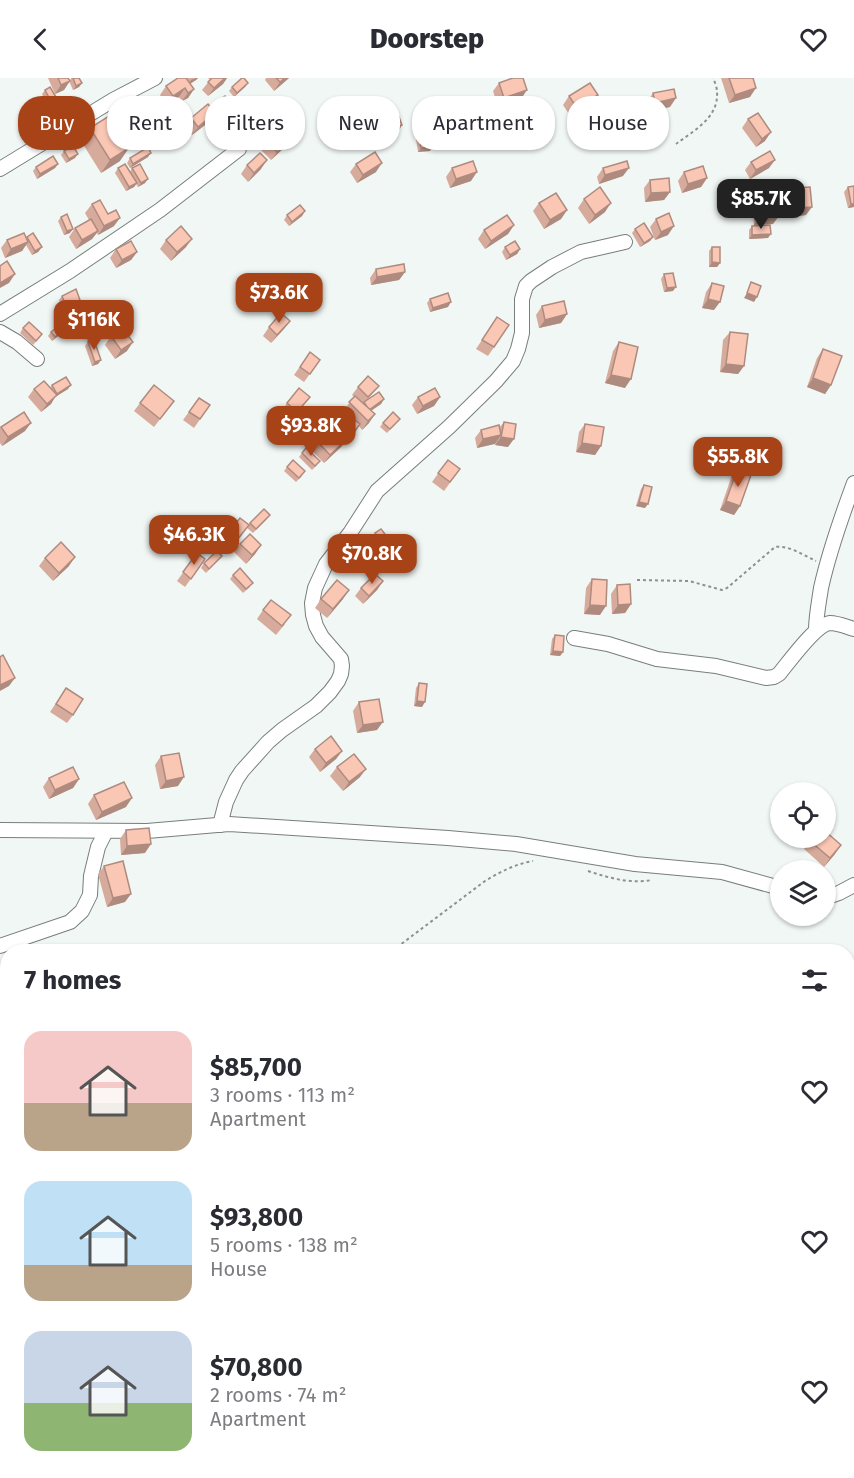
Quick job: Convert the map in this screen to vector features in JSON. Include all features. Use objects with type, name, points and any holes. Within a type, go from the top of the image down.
[{"type":"street","points":[[0,169],[113,100],[155,78]]},
{"type":"street","points":[[0,314],[70,271],[160,210],[238,150]]},
{"type":"street","points":[[220,825],[226,802],[242,771],[268,742],[316,706],[330,692],[342,674],[340,659],[322,637],[313,615],[313,596],[326,564],[377,491],[449,427],[513,361],[522,333],[522,299],[526,286],[531,280],[581,252],[625,242]]},
{"type":"street","points":[[0,332],[17,342],[37,359]]},
{"type":"street","points":[[816,630],[817,610],[826,566],[854,483]]},
{"type":"street","points":[[574,638],[608,644],[657,659],[716,666],[766,678],[779,674],[816,630],[823,625],[832,623],[854,628]]},
{"type":"street","points":[[0,830],[147,831],[229,824],[516,844],[625,862],[722,872],[770,885]]},
{"type":"street","points":[[6,944],[70,922],[81,911],[90,895],[91,876],[98,847],[106,831]]},
{"type":"street","points":[[836,894],[854,885]]},
{"type":"path","points":[[676,144],[711,116],[716,105],[717,91],[713,78]]},
{"type":"path","points":[[637,580],[673,579],[724,590],[775,547],[781,546],[826,566]]},
{"type":"path","points":[[401,944],[485,881],[514,866],[536,860]]},
{"type":"path","points":[[588,871],[630,881],[660,878]]},
{"type":"building","points":[[58,78],[68,78],[70,81],[61,85]]},
{"type":"building","points":[[73,78],[79,78],[82,83],[76,86]]},
{"type":"building","points":[[178,78],[186,78],[194,89],[188,93],[185,88],[173,96],[166,86]]},
{"type":"building","points":[[212,78],[225,78],[214,88],[208,82]]},
{"type":"building","points":[[242,78],[248,83],[237,93],[232,87]]},
{"type":"building","points":[[513,78],[523,78],[527,90],[503,96],[499,83]]},
{"type":"building","points":[[729,78],[753,78],[756,88],[735,95]]},
{"type":"building","points":[[590,83],[598,95],[596,96],[569,96]]},
{"type":"building","points":[[50,87],[55,96],[48,96],[45,90]]},
{"type":"building","points":[[674,89],[676,98],[669,100],[669,96],[654,96],[653,93]]},
{"type":"building","points":[[205,106],[205,121],[198,127],[193,116]]},
{"type":"building","points":[[758,113],[771,132],[762,139],[748,119]]},
{"type":"building","points":[[107,117],[107,150],[126,150],[110,160],[95,136],[95,125]]},
{"type":"building","points":[[76,150],[78,154],[69,159],[64,151]]},
{"type":"building","points":[[143,150],[150,150],[151,153],[133,164],[130,158]]},
{"type":"building","points":[[770,151],[775,160],[756,170],[751,162]]},
{"type":"building","points":[[375,152],[382,163],[363,175],[356,164]]},
{"type":"building","points":[[260,153],[267,160],[254,173],[247,165]]},
{"type":"building","points":[[53,156],[58,164],[40,174],[36,167]]},
{"type":"building","points":[[473,161],[477,172],[456,179],[452,168]]},
{"type":"building","points":[[627,161],[629,168],[605,175],[603,168]]},
{"type":"building","points":[[125,164],[137,183],[129,187],[118,168]]},
{"type":"building","points":[[140,164],[148,179],[141,183],[132,168]]},
{"type":"building","points":[[703,166],[707,178],[688,184],[684,172]]},
{"type":"building","points":[[669,178],[670,192],[651,193],[650,180]]},
{"type":"building","points":[[854,186],[854,204],[851,204],[848,187]]},
{"type":"building","points":[[600,187],[611,203],[595,215],[584,199]]},
{"type":"building","points":[[810,187],[812,207],[797,208],[795,188]]},
{"type":"building","points":[[556,193],[567,210],[550,220],[539,203]]},
{"type":"building","points":[[778,197],[779,216],[760,216],[759,198]]},
{"type":"building","points":[[100,200],[108,214],[116,210],[120,218],[104,226],[92,204]]},
{"type":"building","points":[[300,205],[305,211],[292,222],[287,215]]},
{"type":"building","points":[[669,213],[674,226],[661,232],[656,219]]},
{"type":"building","points":[[67,214],[73,229],[67,231],[61,217]]},
{"type":"building","points":[[507,215],[514,225],[491,241],[484,230]]},
{"type":"building","points":[[91,219],[98,231],[82,240],[75,228]]},
{"type":"building","points":[[644,223],[653,237],[644,243],[635,229]]},
{"type":"building","points":[[770,225],[771,234],[752,235],[752,226]]},
{"type":"building","points":[[181,226],[192,239],[177,252],[166,240]]},
{"type":"building","points":[[24,233],[28,242],[11,249],[7,240]]},
{"type":"building","points":[[33,233],[42,247],[35,251],[27,237]]},
{"type":"building","points":[[131,241],[137,252],[122,260],[116,249]]},
{"type":"building","points":[[515,241],[520,249],[510,255],[505,247]]},
{"type":"building","points":[[712,247],[720,247],[720,263],[712,262]]},
{"type":"building","points":[[7,261],[15,274],[0,283],[0,266]]},
{"type":"building","points":[[404,264],[405,272],[377,277],[376,269]]},
{"type":"building","points":[[673,273],[676,287],[667,288],[664,274]]},
{"type":"building","points":[[751,282],[761,286],[757,297],[747,293]]},
{"type":"building","points":[[712,283],[724,286],[720,302],[708,299]]},
{"type":"building","points":[[76,289],[80,300],[66,306],[62,296]]},
{"type":"building","points":[[448,293],[451,302],[433,308],[430,299]]},
{"type":"building","points":[[564,301],[567,314],[545,320],[542,306]]},
{"type":"building","points":[[281,313],[290,321],[277,335],[269,327]]},
{"type":"building","points":[[497,317],[509,325],[494,347],[482,340]]},
{"type":"building","points":[[29,322],[42,334],[36,341],[23,328]]},
{"type":"building","points":[[62,323],[66,328],[55,337],[51,332]]},
{"type":"building","points":[[122,328],[133,342],[121,350],[111,336]]},
{"type":"building","points":[[730,332],[748,334],[744,366],[726,364]]},
{"type":"building","points":[[94,340],[101,360],[95,362],[88,342]]},
{"type":"building","points":[[619,342],[638,347],[631,379],[611,375]]},
{"type":"building","points":[[823,349],[842,356],[831,385],[813,378]]},
{"type":"building","points":[[310,352],[320,360],[310,374],[300,367]]},
{"type":"building","points":[[368,376],[379,386],[368,397],[358,387]]},
{"type":"building","points":[[66,377],[71,385],[57,394],[52,385]]},
{"type":"building","points":[[44,381],[57,395],[47,404],[34,389]]},
{"type":"building","points":[[154,385],[174,401],[160,419],[140,403]]},
{"type":"building","points":[[299,388],[310,397],[297,412],[287,403]]},
{"type":"building","points":[[435,388],[440,397],[423,406],[418,397]]},
{"type":"building","points":[[379,392],[384,399],[369,410],[364,402]]},
{"type":"building","points":[[355,396],[375,414],[368,421],[349,402]]},
{"type":"building","points":[[199,398],[210,405],[200,419],[189,412]]},
{"type":"building","points":[[341,410],[360,424],[355,431],[336,417]]},
{"type":"building","points":[[24,412],[31,423],[8,437],[1,427]]},
{"type":"building","points":[[393,412],[400,419],[390,429],[383,423]]},
{"type":"building","points":[[330,422],[347,439],[330,455],[313,437]]},
{"type":"building","points":[[504,422],[516,424],[514,439],[501,437]]},
{"type":"building","points":[[585,424],[604,427],[601,446],[582,443]]},
{"type":"building","points":[[499,425],[501,435],[483,439],[481,430]]},
{"type":"building","points":[[306,448],[320,461],[315,466],[302,453]]},
{"type":"building","points":[[293,460],[305,471],[299,478],[287,467]]},
{"type":"building","points":[[448,460],[460,469],[450,482],[438,473]]},
{"type":"building","points":[[737,470],[751,475],[740,506],[726,501]]},
{"type":"building","points":[[644,485],[652,487],[648,504],[639,502]]},
{"type":"building","points":[[264,509],[270,515],[256,529],[250,523]]},
{"type":"building","points":[[240,518],[249,525],[237,540],[228,533]]},
{"type":"building","points":[[381,529],[392,543],[386,547],[375,533]]},
{"type":"building","points":[[250,534],[261,545],[252,555],[240,544]]},
{"type":"building","points":[[358,537],[368,550],[361,556],[350,543]]},
{"type":"building","points":[[61,542],[75,557],[59,573],[45,558]]},
{"type":"building","points":[[380,544],[385,553],[371,561],[366,552]]},
{"type":"building","points":[[217,551],[222,556],[209,569],[204,563]]},
{"type":"building","points":[[197,553],[205,559],[191,579],[183,572]]},
{"type":"building","points":[[240,568],[253,583],[246,589],[233,575]]},
{"type":"building","points":[[375,574],[383,581],[369,596],[361,588]]},
{"type":"building","points":[[592,579],[607,580],[606,606],[590,605]]},
{"type":"building","points":[[337,580],[349,590],[333,609],[321,599]]},
{"type":"building","points":[[630,584],[631,604],[618,605],[617,585]]},
{"type":"building","points":[[271,600],[291,615],[282,626],[263,610]]},
{"type":"building","points":[[555,635],[564,636],[563,652],[553,651]]},
{"type":"building","points":[[3,655],[15,678],[0,685],[0,657]]},
{"type":"building","points":[[419,683],[427,684],[425,702],[417,701]]},
{"type":"building","points":[[66,688],[83,699],[73,715],[56,704]]},
{"type":"building","points":[[379,699],[383,722],[363,725],[359,702]]},
{"type":"building","points":[[331,736],[342,751],[326,763],[315,749]]},
{"type":"building","points":[[179,753],[184,777],[166,781],[161,756]]},
{"type":"building","points":[[354,754],[366,769],[349,782],[337,767]]},
{"type":"building","points":[[73,767],[79,779],[55,790],[49,778]]},
{"type":"building","points":[[124,782],[132,798],[102,812],[94,795]]},
{"type":"building","points":[[149,828],[151,844],[127,846],[126,830]]},
{"type":"building","points":[[836,841],[841,845],[830,858],[818,848],[836,848]]},
{"type":"building","points":[[123,861],[131,894],[113,898],[104,866]]}]
